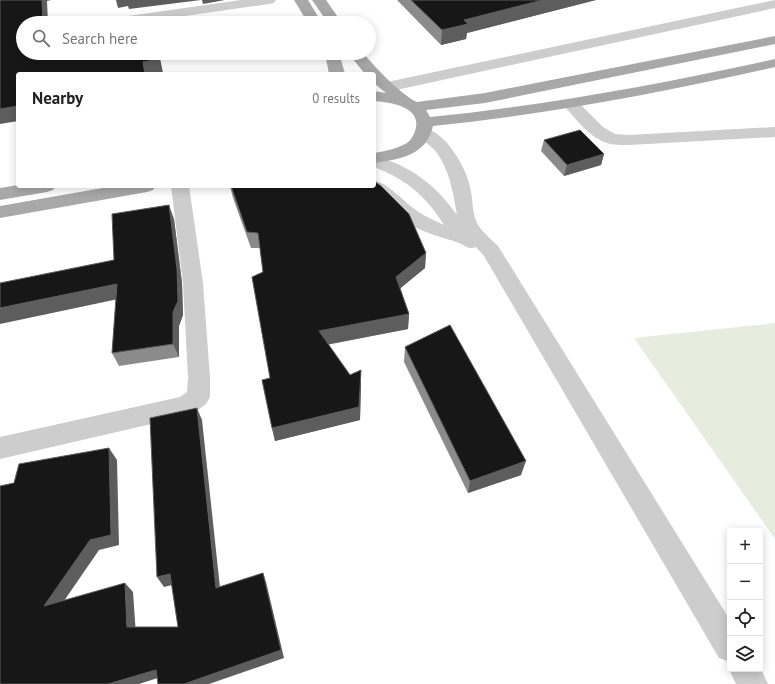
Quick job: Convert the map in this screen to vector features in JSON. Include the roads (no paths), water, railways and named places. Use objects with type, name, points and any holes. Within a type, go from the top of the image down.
[{"type":"main road","points":[[301,0],[311,16]]},
{"type":"main road","points":[[319,0],[330,16]]},
{"type":"main road","points":[[376,96],[399,99],[411,105],[485,98],[775,40]]},
{"type":"main road","points":[[334,60],[337,72]]},
{"type":"main road","points":[[361,60],[371,72]]},
{"type":"main road","points":[[425,127],[571,104],[726,75],[775,63]]},
{"type":"main road","points":[[376,78],[420,112],[425,127],[418,143],[404,152],[376,159]]},
{"type":"main road","points":[[0,194],[35,188]]},
{"type":"main road","points":[[0,212],[136,188]]},
{"type":"street","points":[[156,16],[269,0]]},
{"type":"street","points":[[734,0],[748,9]]},
{"type":"street","points":[[387,87],[775,4]]},
{"type":"street","points":[[571,104],[596,131],[611,139],[629,140],[775,132]]},
{"type":"street","points":[[425,127],[443,149],[454,167],[461,185],[468,226],[491,251],[727,641]]},
{"type":"street","points":[[376,160],[394,168],[415,181],[434,198],[464,238]]},
{"type":"street","points":[[376,187],[383,190],[408,215],[428,226],[464,238],[491,251]]},
{"type":"street","points":[[0,448],[186,406],[198,397],[199,378],[193,283],[180,188]]},
{"type":"street","points":[[746,672],[753,684]]}]
